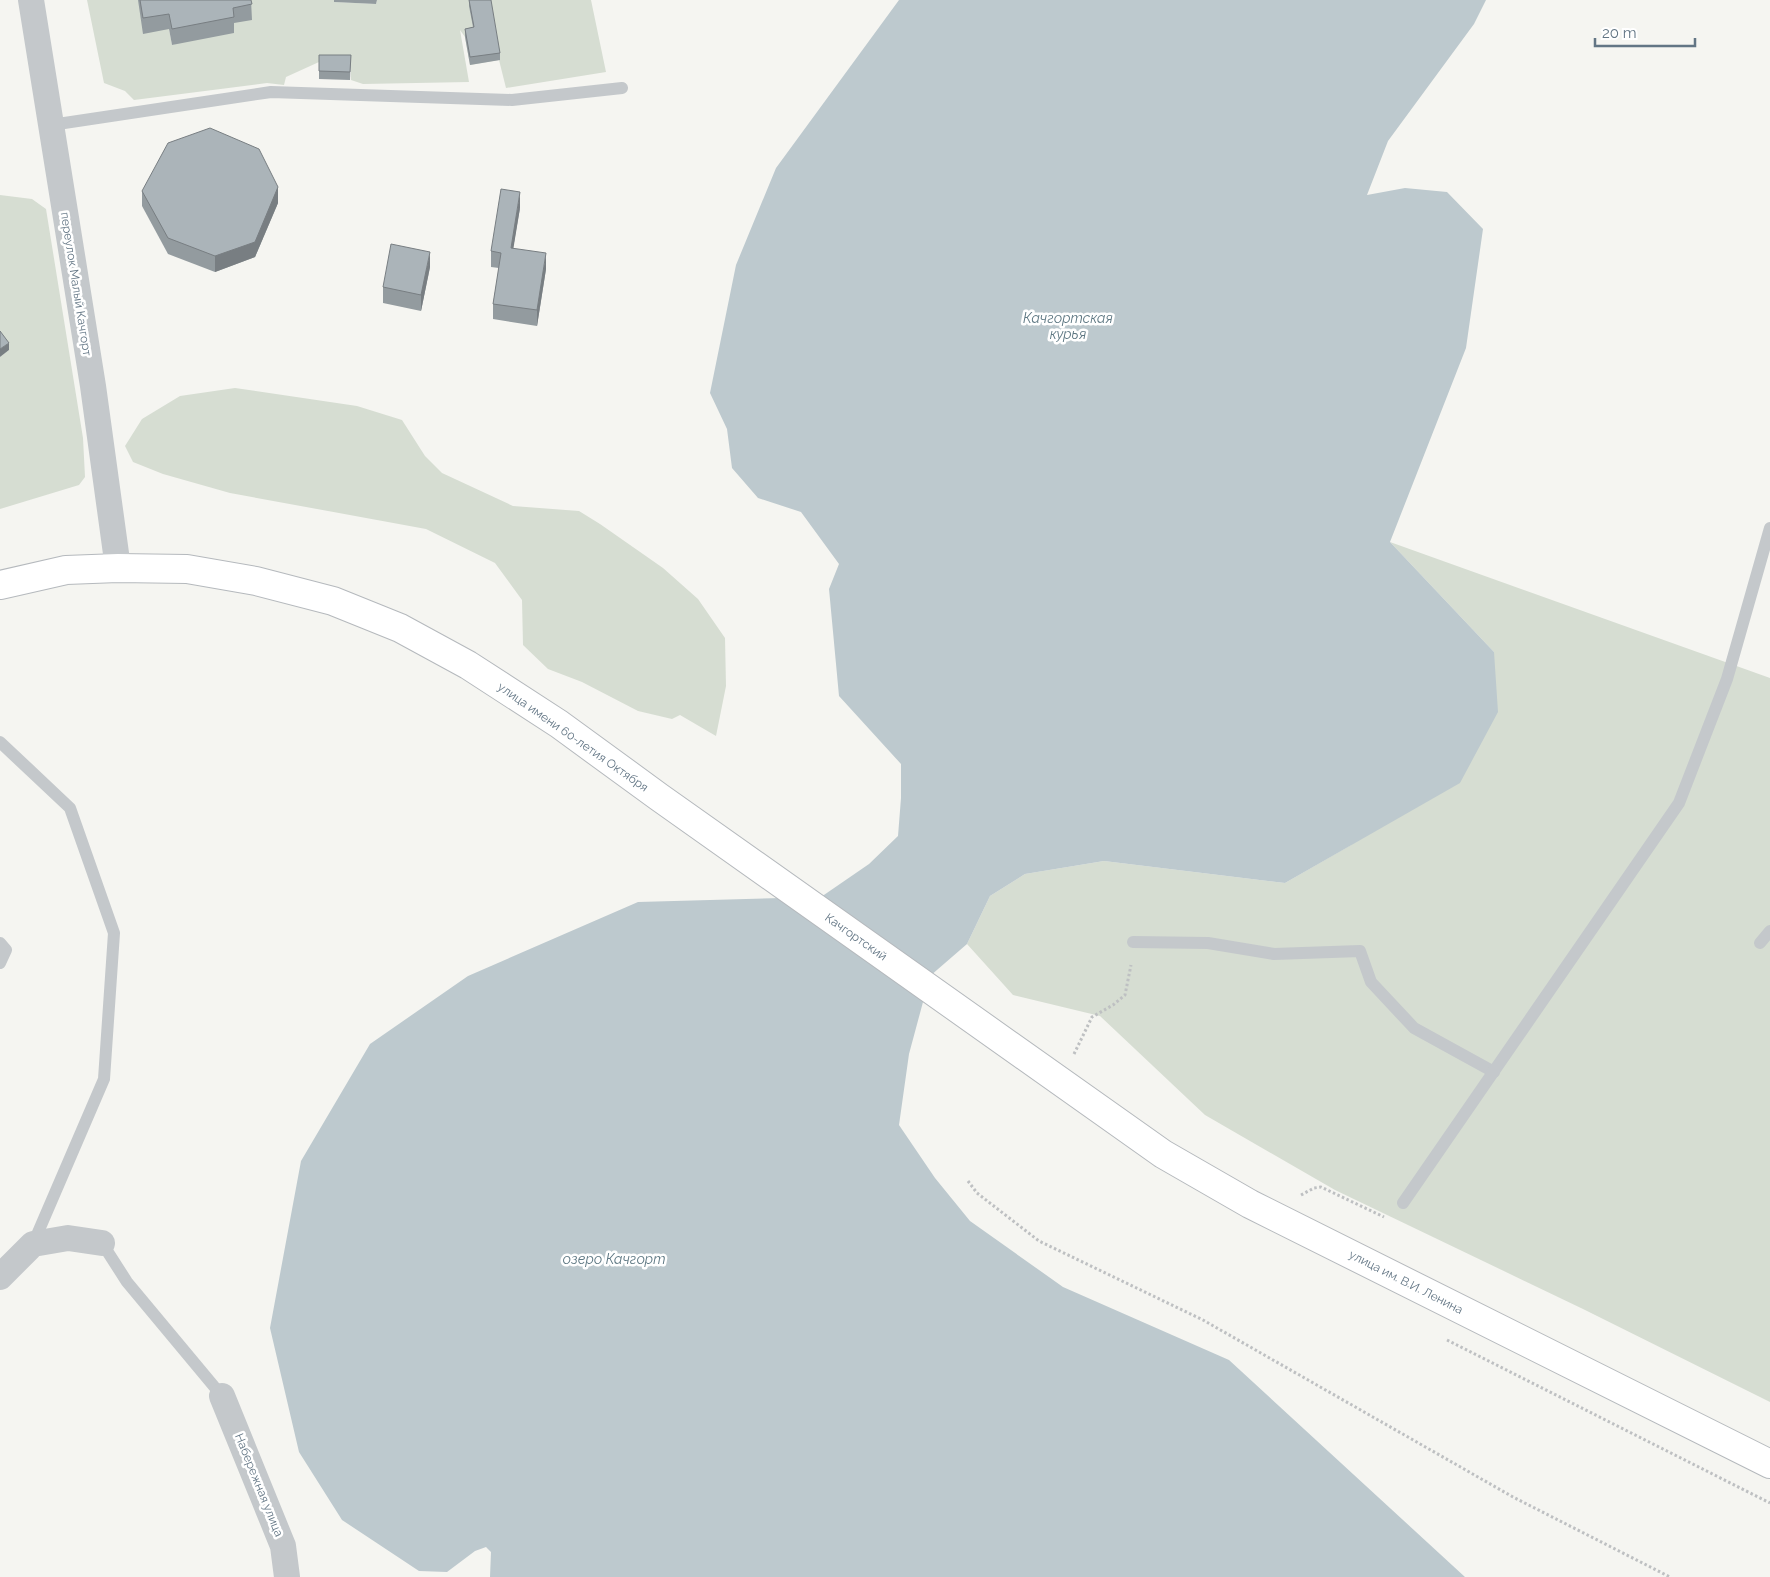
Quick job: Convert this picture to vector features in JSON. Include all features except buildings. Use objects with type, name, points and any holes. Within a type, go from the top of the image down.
[{"type":"main road","name":"улица имени 60-летия Октября","points":[[0,585],[66,570],[118,568],[187,569],[256,581],[333,601],[400,628],[468,665],[559,724],[659,797]]},
{"type":"main road","name":"Качгортский","points":[[659,797],[1063,1068]]},
{"type":"main road","name":"улица им. В.И. Ленина","points":[[1063,1068],[1163,1154],[1250,1204],[1770,1464]]},
{"type":"street","name":"переулок Малый Качгорт","points":[[31,0],[93,386],[118,568]]},
{"type":"street","points":[[0,1276],[33,1244],[68,1238],[102,1243]]},
{"type":"street","name":"Набережная улица","points":[[222,1396],[283,1546],[287,1577]]},
{"type":"lane","points":[[51,125],[271,92],[512,100],[622,88]]},
{"type":"lane","points":[[1403,1203],[1679,803],[1727,680],[1770,528]]},
{"type":"lane","points":[[0,742],[70,808],[114,933],[104,1079],[33,1244]]},
{"type":"lane","points":[[1770,931],[1760,944],[1770,944]]},
{"type":"lane","points":[[1133,942],[1208,943],[1274,954],[1360,951],[1371,982],[1414,1028],[1494,1072]]},
{"type":"lane","points":[[0,943],[6,950],[0,963]]},
{"type":"lane","points":[[102,1243],[127,1282],[222,1396]]},
{"type":"path","points":[[1063,1068],[1092,1017],[1125,995],[1130,978],[1133,942]]},
{"type":"path","points":[[968,1181],[977,1193],[1039,1240],[1203,1320],[1513,1497],[1670,1577]]},
{"type":"path","points":[[1296,1198],[1314,1188],[1321,1187],[1386,1218],[1403,1203]]},
{"type":"shaded area","points":[[87,0],[143,0],[169,29],[172,45],[233,23],[248,0],[334,0],[334,2],[376,4],[377,0],[591,0],[606,72],[506,88],[499,60],[470,65],[465,37],[460,30],[469,82],[363,84],[351,80],[351,63],[319,62],[286,77],[284,85],[267,83],[134,100],[125,91],[104,83]]},
{"type":"shaded area","points":[[0,195],[32,199],[46,209],[83,438],[85,477],[79,485],[0,509],[0,357],[9,350],[0,338]]},
{"type":"shaded area","points":[[235,388],[357,406],[402,420],[425,456],[442,473],[513,506],[579,511],[663,568],[698,599],[725,638],[726,686],[716,736],[680,715],[672,719],[638,711],[582,682],[548,669],[523,645],[522,600],[495,563],[426,529],[230,493],[163,474],[133,462],[125,446],[142,419],[180,396]]},
{"type":"shaded area","points":[[1390,542],[1770,678],[1770,1402],[1583,1309],[1335,1190],[1205,1115],[1100,1016],[1013,995],[967,944],[990,896],[1025,874],[1104,861],[1285,883],[1351,845],[1494,652]]},
{"type":"water","points":[[899,0],[1486,0],[1474,24],[1388,141],[1367,195],[1405,188],[1447,192],[1483,229],[1466,348],[1390,542],[1494,652],[1498,712],[1460,783],[1285,883],[1104,861],[1025,874],[990,896],[967,944],[930,976],[909,1054],[899,1125],[935,1178],[970,1221],[1063,1287],[1229,1360],[1465,1577],[490,1577],[491,1552],[486,1547],[475,1551],[447,1572],[419,1571],[342,1520],[299,1452],[270,1328],[301,1161],[370,1044],[468,976],[638,902],[821,897],[869,864],[898,836],[901,764],[839,696],[829,589],[839,564],[801,512],[758,498],[732,468],[727,429],[710,393],[736,265],[776,168]]},
{"type":"water label","name":"Качгортская курья","points":[[1068,326]]},
{"type":"water label","name":"озеро Качгорт","points":[[614,1259]]}]
